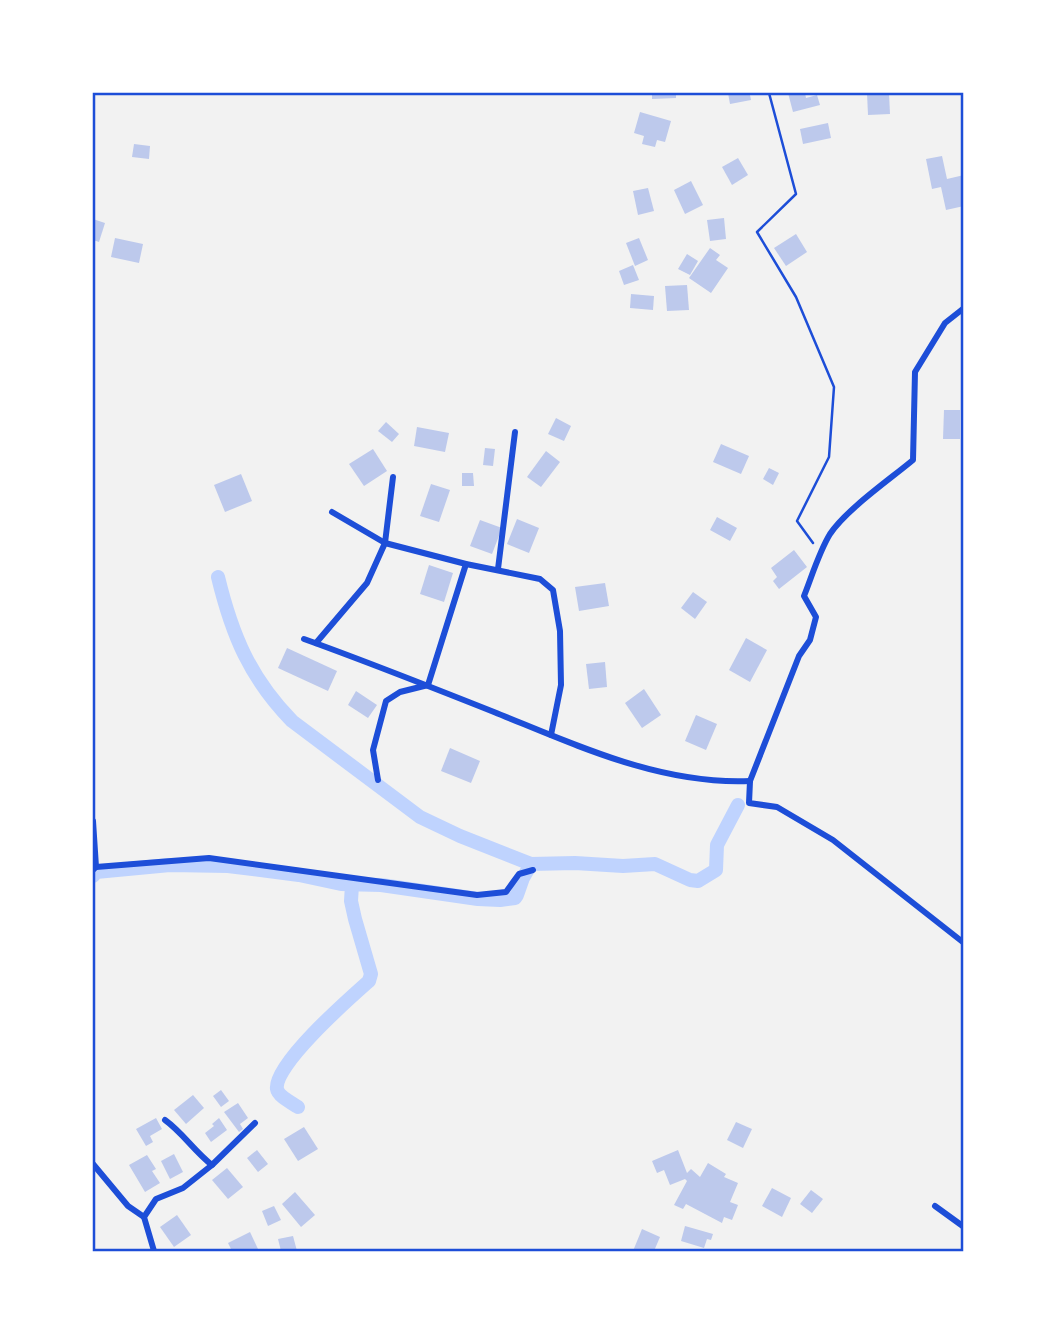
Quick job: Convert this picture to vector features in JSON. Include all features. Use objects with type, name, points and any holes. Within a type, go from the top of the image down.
[{"type":"street","points":[[964,308],[945,323],[915,372],[913,460],[849,514],[831,534],[821,554],[804,596],[816,617],[810,640],[799,656],[750,781],[749,803],[777,807],[833,840],[964,943]]},
{"type":"street","points":[[498,569],[515,432]]},
{"type":"street","points":[[316,643],[367,583],[385,543],[393,477]]},
{"type":"street","points":[[332,512],[385,543],[466,564],[540,579],[553,590],[560,631],[561,685],[551,735]]},
{"type":"street","points":[[428,685],[466,564]]},
{"type":"street","points":[[304,639],[653,772],[725,782],[750,781]]},
{"type":"street","points":[[378,779],[373,750],[386,701],[400,692],[428,685]]},
{"type":"street","points":[[93,821],[94,869],[209,858],[477,895],[506,892],[519,874],[533,870]]},
{"type":"street","points":[[165,1119],[180,1130],[196,1152],[212,1165]]},
{"type":"street","points":[[144,1217],[156,1199],[183,1188],[212,1165],[255,1123]]},
{"type":"street","points":[[93,1164],[128,1206],[144,1217],[154,1251]]},
{"type":"street","points":[[935,1206],[964,1227]]},
{"type":"path","points":[[769,93],[796,194],[757,232],[796,297],[834,387],[829,457],[797,521],[821,554]]},
{"type":"building","points":[[652,93],[676,93],[676,98],[652,99]]},
{"type":"building","points":[[728,93],[757,94],[750,95],[751,100],[730,104]]},
{"type":"building","points":[[788,93],[805,93],[806,98],[817,95],[820,105],[793,112]]},
{"type":"building","points":[[867,93],[889,93],[890,114],[868,115]]},
{"type":"building","points":[[640,112],[671,121],[665,142],[657,140],[655,147],[642,144],[644,136],[634,133]]},
{"type":"building","points":[[828,123],[831,138],[803,144],[800,129]]},
{"type":"building","points":[[134,144],[150,146],[149,159],[132,157]]},
{"type":"building","points":[[942,156],[947,179],[964,175],[964,206],[946,210],[941,187],[932,189],[926,159]]},
{"type":"building","points":[[738,158],[748,175],[732,185],[722,167]]},
{"type":"building","points":[[691,181],[703,205],[685,214],[674,190]]},
{"type":"building","points":[[648,188],[654,211],[638,215],[633,191]]},
{"type":"building","points":[[724,218],[726,239],[710,241],[707,220]]},
{"type":"building","points":[[93,219],[105,223],[99,242],[93,240]]},
{"type":"building","points":[[796,234],[807,252],[786,266],[774,248]]},
{"type":"building","points":[[115,238],[143,244],[139,263],[111,257]]},
{"type":"building","points":[[639,238],[648,260],[635,266],[626,243]]},
{"type":"building","points":[[710,248],[720,255],[716,260],[728,268],[711,293],[689,278]]},
{"type":"building","points":[[687,254],[698,261],[690,275],[678,269]]},
{"type":"building","points":[[633,265],[639,280],[624,285],[619,271]]},
{"type":"building","points":[[687,285],[689,310],[667,311],[665,286]]},
{"type":"building","points":[[631,294],[654,296],[653,310],[630,308]]},
{"type":"building","points":[[944,410],[960,410],[960,439],[943,439]]},
{"type":"building","points":[[556,418],[571,426],[564,441],[548,434]]},
{"type":"building","points":[[386,422],[399,434],[392,442],[378,431]]},
{"type":"building","points":[[417,427],[449,433],[445,452],[414,446]]},
{"type":"building","points":[[721,444],[749,456],[741,474],[713,462]]},
{"type":"building","points":[[485,448],[495,449],[493,466],[483,465]]},
{"type":"building","points":[[373,449],[387,471],[364,486],[349,464]]},
{"type":"building","points":[[546,451],[560,462],[541,487],[527,477]]},
{"type":"building","points":[[769,468],[779,473],[773,485],[763,479]]},
{"type":"building","points":[[462,473],[473,473],[474,486],[462,486]]},
{"type":"building","points":[[241,474],[252,501],[225,512],[214,485]]},
{"type":"building","points":[[431,484],[450,490],[439,522],[420,516]]},
{"type":"building","points":[[717,517],[737,528],[730,541],[710,530]]},
{"type":"building","points":[[517,519],[539,528],[529,553],[507,544]]},
{"type":"building","points":[[480,520],[502,528],[492,554],[470,546]]},
{"type":"building","points":[[794,550],[807,567],[779,589],[773,581],[777,577],[771,568]]},
{"type":"building","points":[[429,565],[453,573],[444,602],[420,594]]},
{"type":"building","points":[[605,583],[609,606],[579,611],[575,587]]},
{"type":"building","points":[[693,592],[707,602],[695,619],[681,608]]},
{"type":"building","points":[[746,638],[767,650],[750,682],[729,670]]},
{"type":"building","points":[[287,648],[337,671],[328,691],[278,668]]},
{"type":"building","points":[[605,662],[607,687],[589,689],[586,664]]},
{"type":"building","points":[[644,689],[661,715],[642,728],[625,703]]},
{"type":"building","points":[[356,691],[377,705],[368,718],[348,705]]},
{"type":"building","points":[[696,715],[717,724],[706,750],[685,741]]},
{"type":"building","points":[[450,748],[480,761],[471,783],[441,771]]},
{"type":"building","points":[[221,1090],[229,1101],[221,1107],[213,1096]]},
{"type":"building","points":[[193,1095],[204,1108],[186,1124],[174,1110]]},
{"type":"building","points":[[238,1103],[248,1118],[240,1124],[243,1129],[239,1132],[224,1112]]},
{"type":"building","points":[[156,1118],[162,1129],[150,1136],[153,1142],[146,1146],[136,1129]]},
{"type":"building","points":[[219,1118],[227,1130],[211,1142],[205,1133]]},
{"type":"building","points":[[736,1122],[752,1129],[743,1148],[727,1140]]},
{"type":"building","points":[[304,1127],[318,1149],[298,1161],[284,1139]]},
{"type":"building","points":[[257,1150],[268,1164],[258,1172],[247,1158]]},
{"type":"building","points":[[678,1150],[687,1173],[691,1169],[700,1177],[708,1163],[726,1174],[724,1177],[738,1183],[730,1202],[738,1205],[732,1220],[724,1217],[722,1223],[686,1204],[683,1209],[674,1205],[687,1181],[685,1179],[670,1185],[664,1170],[657,1173],[652,1161]]},
{"type":"building","points":[[174,1154],[183,1172],[170,1179],[161,1161]]},
{"type":"building","points":[[147,1155],[156,1169],[152,1171],[160,1183],[145,1192],[129,1165]]},
{"type":"building","points":[[227,1168],[243,1187],[228,1199],[212,1180]]},
{"type":"building","points":[[772,1188],[791,1198],[782,1217],[762,1206]]},
{"type":"building","points":[[811,1190],[823,1199],[812,1213],[800,1204]]},
{"type":"building","points":[[295,1192],[315,1215],[301,1227],[282,1204]]},
{"type":"building","points":[[274,1206],[281,1220],[268,1226],[262,1211]]},
{"type":"building","points":[[177,1215],[191,1235],[174,1247],[160,1227]]},
{"type":"building","points":[[685,1226],[713,1234],[711,1240],[707,1239],[704,1248],[681,1241]]},
{"type":"building","points":[[642,1229],[660,1237],[654,1251],[633,1251]]},
{"type":"building","points":[[250,1232],[258,1249],[232,1251],[228,1243]]},
{"type":"building","points":[[293,1236],[297,1251],[281,1251],[278,1239]]},
{"type":"waterway","points":[[218,577],[244,655],[277,705],[292,721],[420,817],[460,836],[531,864],[655,864],[698,881],[716,870],[717,845],[738,805]]},
{"type":"waterway","points":[[93,876],[96,872],[170,865],[228,866],[299,875],[341,884],[381,885],[500,900],[515,898],[531,864]]},
{"type":"waterway","points":[[298,1107],[278,1092],[279,1078],[300,1048],[369,981],[371,974],[351,901],[352,885]]}]
